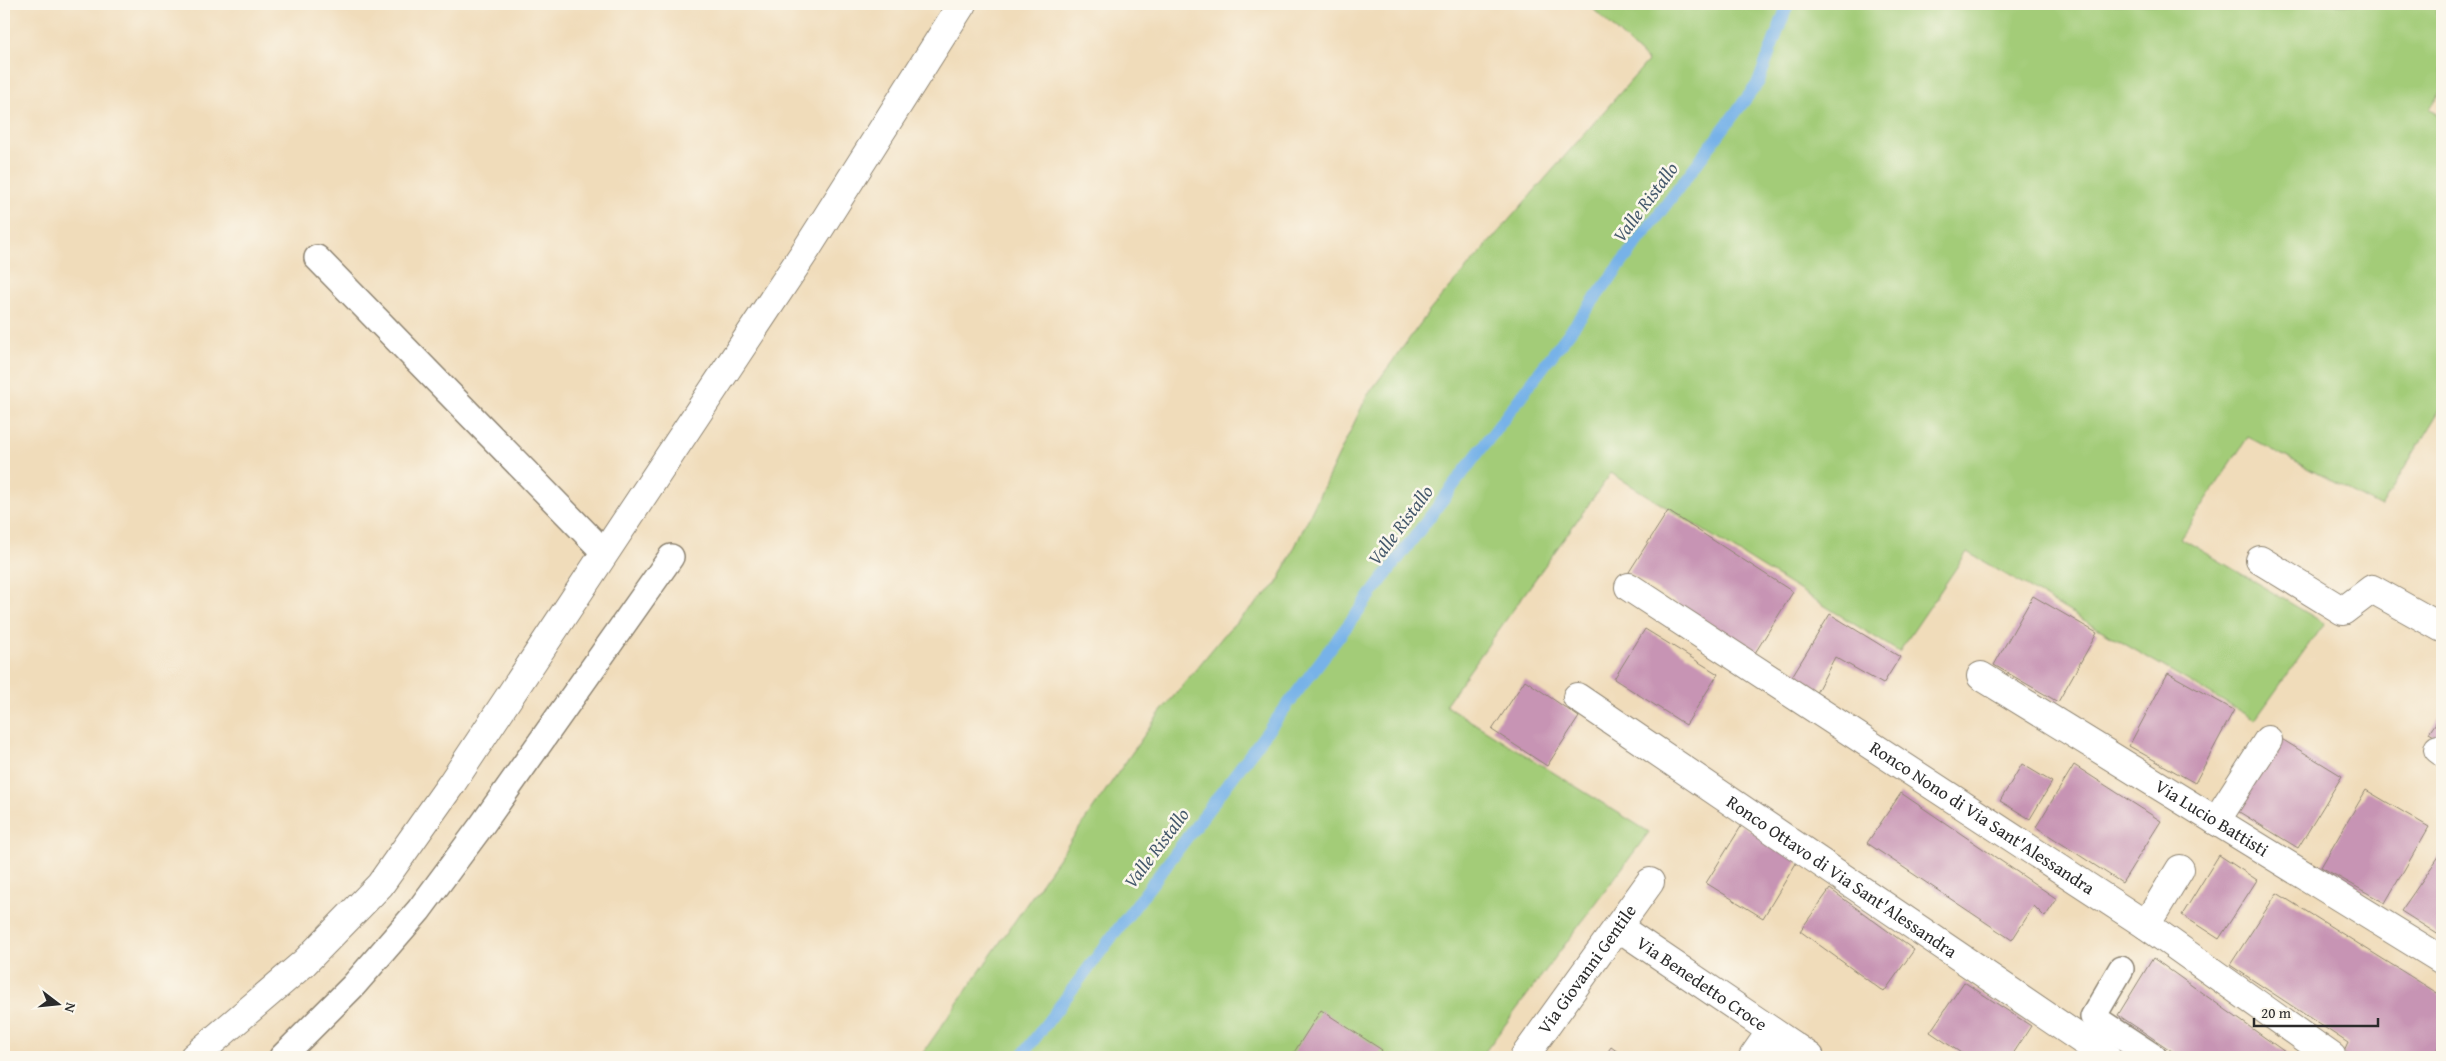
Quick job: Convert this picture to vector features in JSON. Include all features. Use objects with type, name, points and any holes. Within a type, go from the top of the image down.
[{"type":"street","points":[[194,1057],[304,963],[380,884],[452,783],[806,250],[962,4]]},
{"type":"street","points":[[2260,560],[2343,610],[2372,589],[2442,628]]},
{"type":"street","name":"Ronco Nono di Via Sant'Alessandra","points":[[1629,587],[2146,925],[2332,1057]]},
{"type":"street","name":"Via Lucio Battisti","points":[[1981,676],[2442,960]]},
{"type":"street","name":"Ronco Ottavo di Via Sant'Alessandra","points":[[1577,698],[2074,1048],[2107,1057]]},
{"type":"street","points":[[2216,821],[2268,740]]},
{"type":"street","points":[[2146,925],[2180,869]]},
{"type":"street","name":"Via Giovanni Gentile","points":[[1524,1057],[1650,882]]},
{"type":"street","name":"Via Benedetto Croce","points":[[1618,927],[1810,1057]]},
{"type":"street","points":[[1753,1057],[1771,1031]]},
{"type":"lane","points":[[317,258],[605,553]]},
{"type":"lane","points":[[282,1057],[353,986],[419,910],[482,825],[672,557]]},
{"type":"lane","points":[[2121,969],[2093,1017],[2154,1057]]},
{"type":"green space","points":[[1588,4],[2441,4],[2436,14],[2442,18],[2442,88],[2430,110],[2442,116],[2442,406],[2381,507],[2248,437],[2181,538],[2324,623],[2255,720],[1967,552],[1899,652],[1611,473],[1445,705],[1649,832],[1481,1057],[920,1057],[1159,714],[1229,629],[1277,584],[1367,396],[1431,309],[1648,61]]},
{"type":"building","points":[[1668,511],[1793,592],[1755,653],[1629,572]]},
{"type":"building","points":[[2033,596],[2097,633],[2058,702],[1994,665]]},
{"type":"building","points":[[1830,614],[1900,657],[1883,684],[1835,657],[1816,693],[1791,678]]},
{"type":"building","points":[[1645,629],[1718,674],[1686,725],[1614,679]]},
{"type":"building","points":[[2168,673],[2234,710],[2195,783],[2129,746]]},
{"type":"building","points":[[1525,680],[1579,717],[1547,766],[1492,730]]},
{"type":"building","points":[[2442,714],[2442,741],[2429,733]]},
{"type":"building","points":[[2280,738],[2342,776],[2298,848],[2236,810]]},
{"type":"building","points":[[2022,764],[2052,782],[2030,819],[2000,801]]},
{"type":"building","points":[[2074,765],[2161,821],[2122,883],[2036,827]]},
{"type":"building","points":[[2366,790],[2429,827],[2385,903],[2321,867]]},
{"type":"building","points":[[1901,793],[2057,899],[2045,917],[2034,906],[2012,940],[1867,843]]},
{"type":"building","points":[[1742,825],[1798,860],[1763,918],[1706,883]]},
{"type":"building","points":[[2442,852],[2442,937],[2401,911]]},
{"type":"building","points":[[2219,855],[2257,880],[2219,939],[2182,915]]},
{"type":"building","points":[[1830,889],[1914,950],[1884,992],[1800,931]]},
{"type":"building","points":[[2277,893],[2442,996],[2442,1042],[2433,1057],[2342,1056],[2348,1043],[2230,965]]},
{"type":"building","points":[[2153,958],[2292,1057],[2181,1057],[2118,1015]]},
{"type":"building","points":[[1964,982],[2031,1026],[2011,1057],[1967,1057],[1930,1032]]},
{"type":"building","points":[[1321,1010],[1382,1050],[1378,1057],[1291,1057]]},
{"type":"building","points":[[1611,1047],[1625,1057],[1604,1057]]},
{"type":"waterway","name":"Valle Ristallo","points":[[1021,1057],[1758,83],[1788,4]]}]
